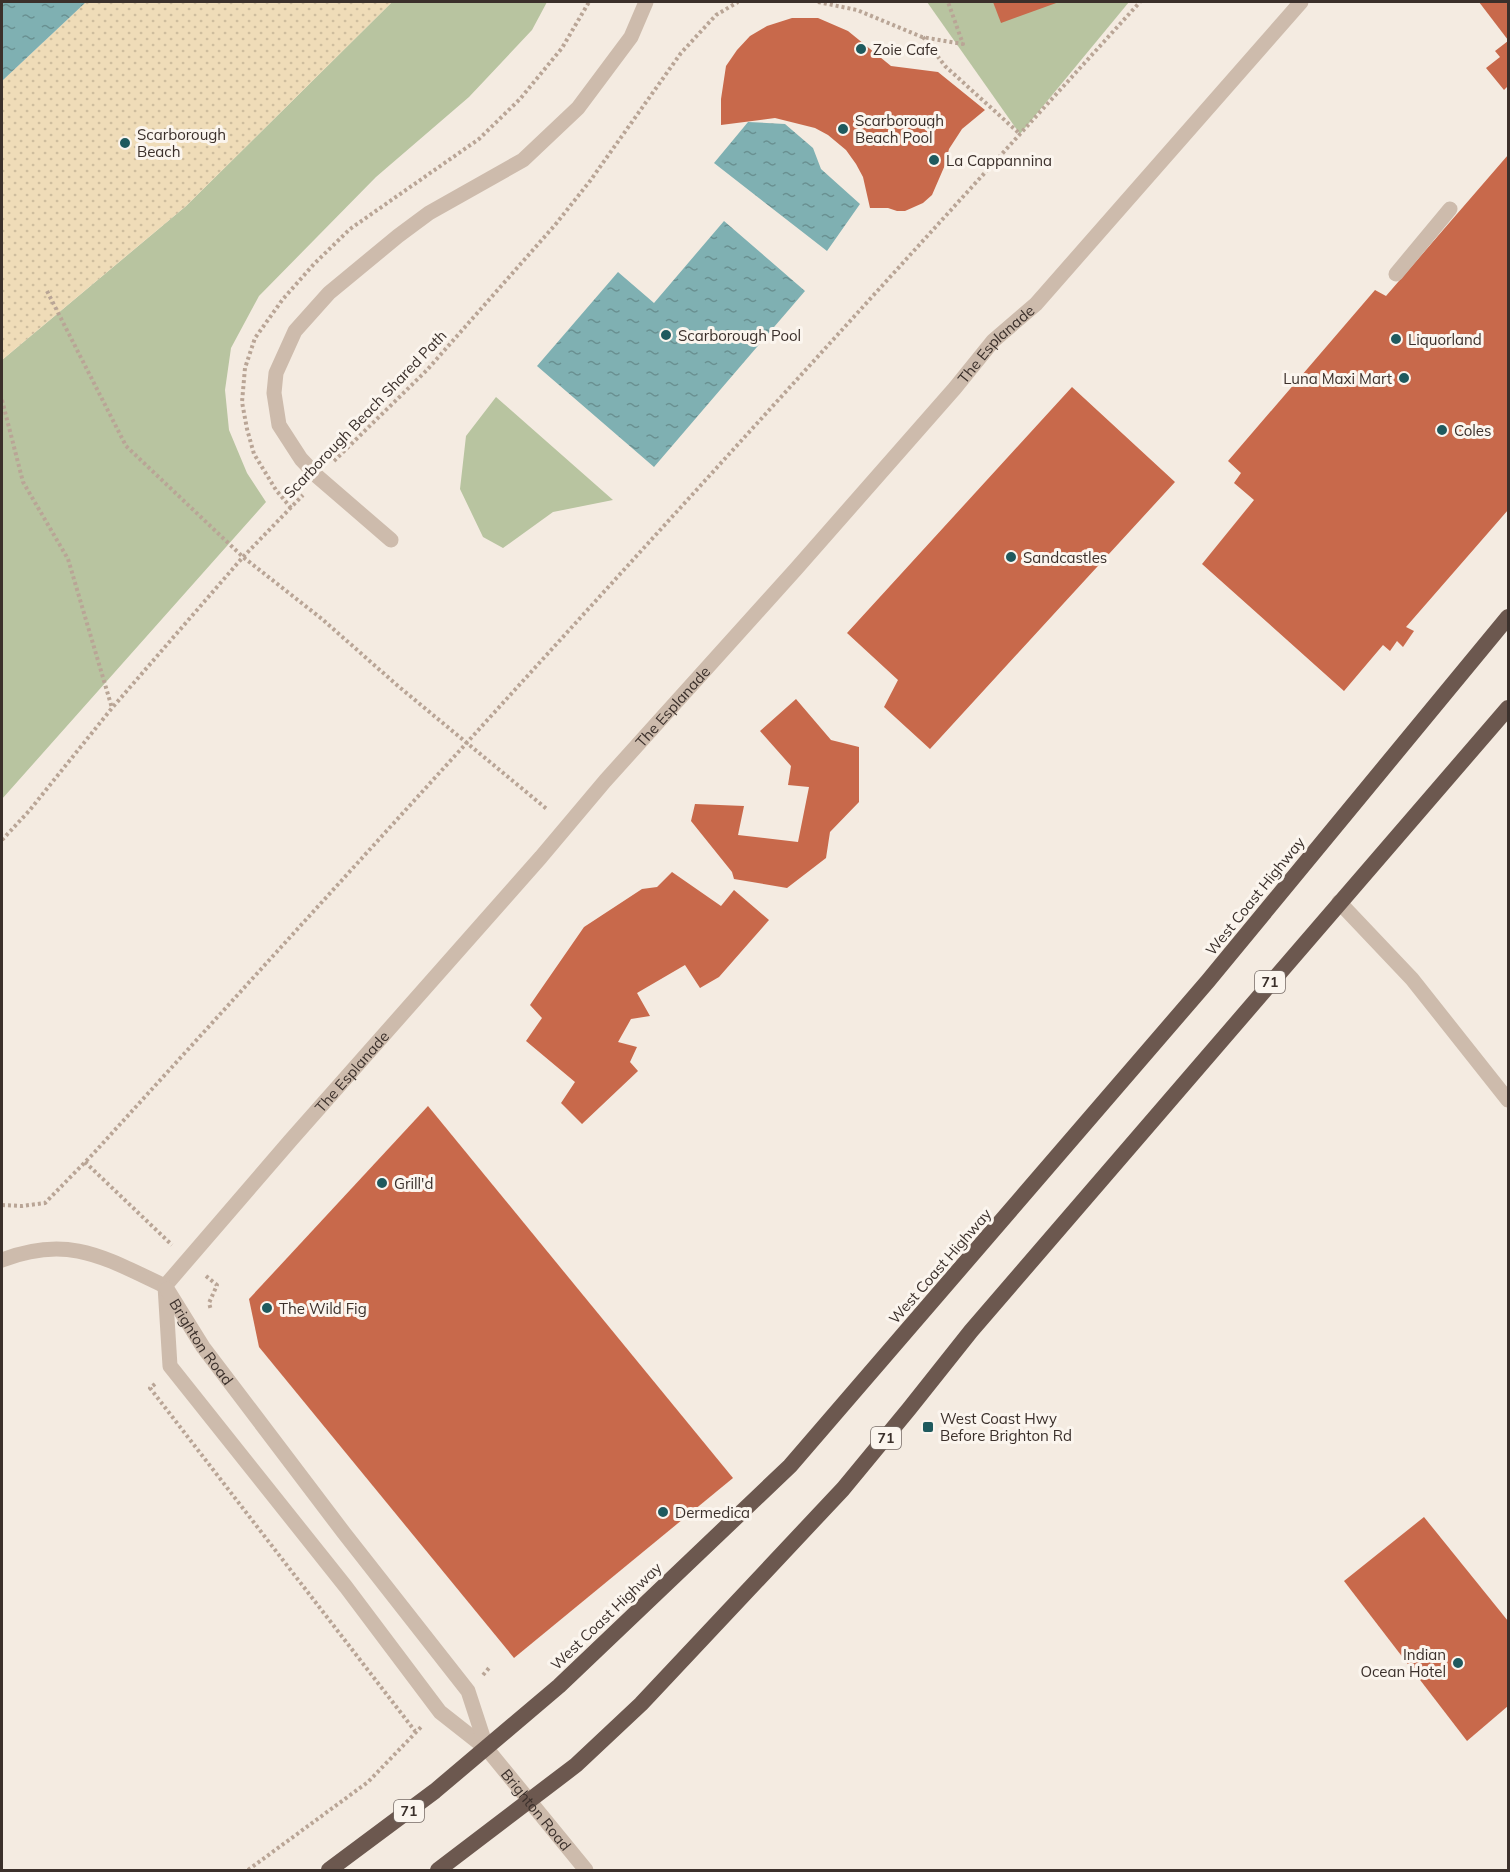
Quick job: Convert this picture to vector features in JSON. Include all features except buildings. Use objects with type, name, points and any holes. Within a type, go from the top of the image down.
[{"type":"highway","name":"West Coast Highway","points":[[329,1870],[487,1749],[559,1686],[790,1466],[1208,981],[1509,617]]},
{"type":"highway","name":"71","points":[[438,1870],[576,1765],[640,1704],[843,1489],[971,1331],[1509,708]]},
{"type":"street","points":[[391,540],[318,477],[301,459],[279,425],[274,393],[276,373],[295,331],[329,294],[398,236],[429,213],[523,160],[578,108],[631,38],[646,2]]},
{"type":"street","name":"The Esplanade","points":[[165,1286],[605,781],[955,388],[993,341],[1044,295],[1301,2]]},
{"type":"street","points":[[1396,274],[1450,208]]},
{"type":"street","points":[[1340,902],[1412,979],[1509,1100]]},
{"type":"street","points":[[2,1260],[25,1251],[60,1248],[89,1253],[165,1286]]},
{"type":"street","name":"Brighton Road","points":[[165,1286],[203,1347],[468,1691],[487,1749]]},
{"type":"street","name":"Brighton Road","points":[[165,1286],[170,1366],[346,1587],[440,1712],[487,1749],[586,1870]]},
{"type":"path","name":"Scarborough Beach Shared Path","points":[[2,840],[29,811],[112,708],[243,557],[318,477],[427,370],[555,225],[590,181],[681,53],[716,15],[738,2]]},
{"type":"path","points":[[818,2],[856,10],[922,37],[963,44],[948,2]]},
{"type":"path","points":[[2,1205],[22,1206],[45,1203],[93,1155],[1140,2]]},
{"type":"path","points":[[922,37],[945,66],[1020,134]]},
{"type":"path","points":[[47,291],[126,446],[243,557],[322,619],[398,686],[567,826]]},
{"type":"path","points":[[2,400],[23,482],[68,559],[112,708]]},
{"type":"path","points":[[248,1870],[368,1782],[415,1731]]},
{"type":"green space","points":[[392,2],[547,2],[532,30],[469,97],[376,177],[259,296],[231,348],[225,390],[229,430],[247,473],[266,502],[2,799],[2,360],[186,206]]},
{"type":"green space","points":[[927,2],[1129,2],[1020,134]]},
{"type":"green space","points":[[496,397],[613,500],[553,512],[503,548],[483,537],[460,489],[466,436]]},
{"type":"sand","name":"Scarborough Beach","points":[[86,2],[392,2],[186,206],[2,360],[2,81]]},
{"type":"water","points":[[2,2],[86,2],[2,81]]},
{"type":"water","points":[[748,122],[785,124],[813,148],[821,169],[860,204],[827,251],[714,163]]},
{"type":"water","name":"Scarborough Pool","points":[[724,221],[805,291],[654,467],[537,366],[618,272],[654,303]]},
{"type":"place","name":"Zoie Cafe","points":[[861,49]]},
{"type":"place","name":"Scarborough Beach Pool","points":[[843,129]]},
{"type":"place","name":"Scarborough Beach","points":[[125,143]]},
{"type":"place","name":"La Cappannina","points":[[934,160]]},
{"type":"place","name":"Scarborough Pool","points":[[666,335]]},
{"type":"place","name":"Liquorland","points":[[1396,339]]},
{"type":"place","name":"Luna Maxi Mart","points":[[1404,378]]},
{"type":"place","name":"Coles","points":[[1442,430]]},
{"type":"place","name":"Sandcastles","points":[[1011,557]]},
{"type":"place","name":"Grill'd","points":[[382,1183]]},
{"type":"place","name":"The Wild Fig","points":[[267,1308]]},
{"type":"place","name":"West Coast Hwy Before Brighton Rd","points":[[928,1427]]},
{"type":"place","name":"Dermedica","points":[[663,1512]]},
{"type":"place","name":"Indian Ocean Hotel","points":[[1458,1663]]}]
